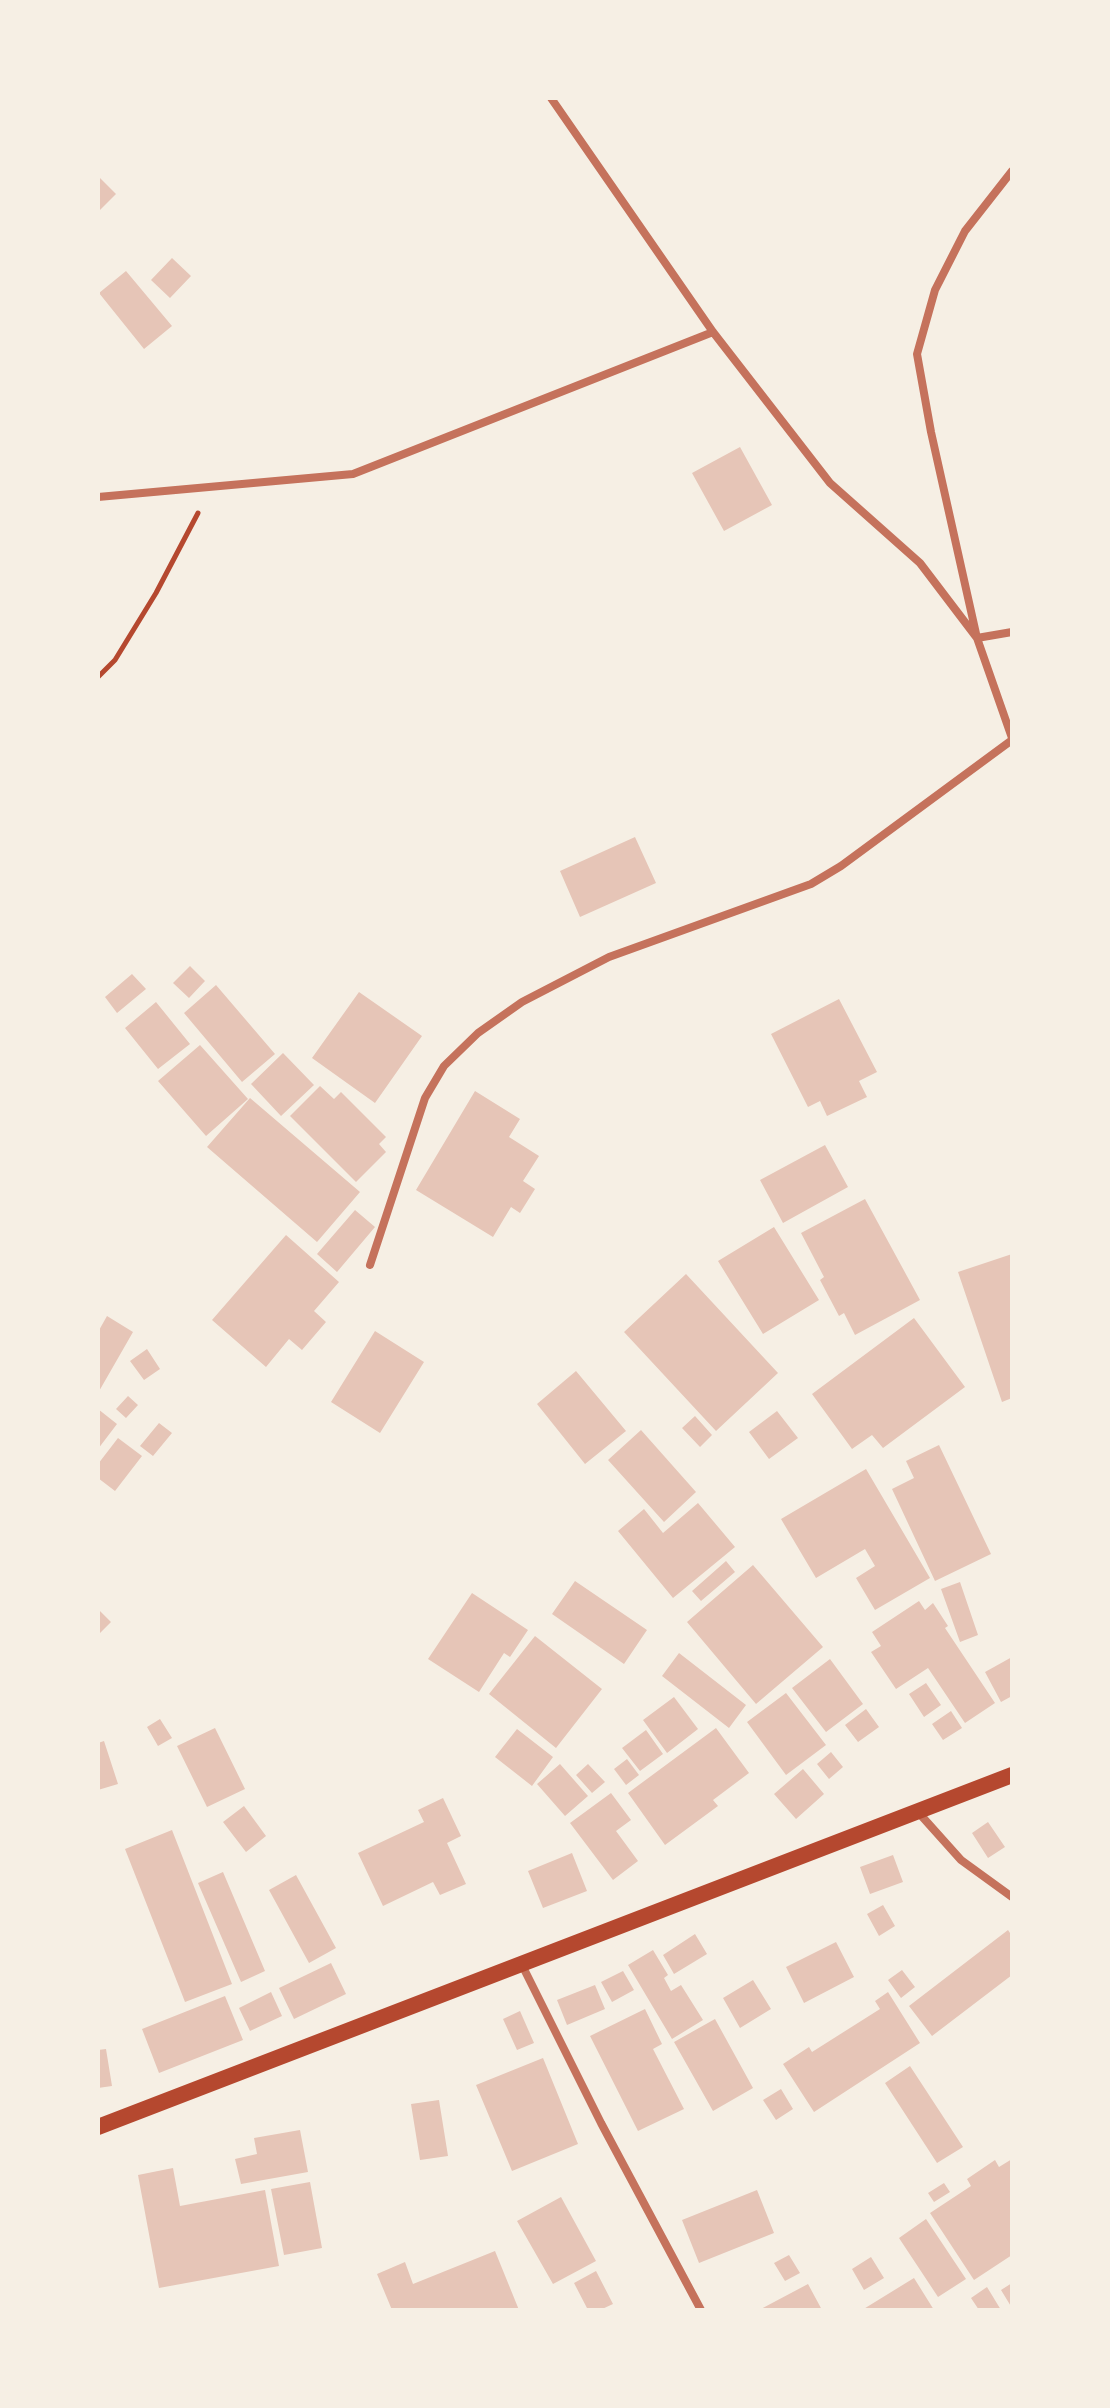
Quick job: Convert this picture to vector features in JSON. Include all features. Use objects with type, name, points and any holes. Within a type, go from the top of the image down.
[{"type":"main road","points":[[98,2127],[1012,1775]]},
{"type":"street","points":[[551,98],[713,332],[830,483],[920,563],[977,638]]},
{"type":"street","points":[[370,1265],[425,1098],[444,1066],[478,1033],[522,1002],[609,957],[811,884],[841,866],[1012,739],[977,638],[931,432],[917,354],[935,290],[965,231],[1012,171]]},
{"type":"street","points":[[98,497],[353,474],[713,332]]},
{"type":"street","points":[[977,638],[1012,632]]},
{"type":"street","points":[[918,1811],[961,1860],[1012,1897]]},
{"type":"street","points":[[521,1963],[601,2123],[701,2310]]},
{"type":"path","points":[[98,677],[115,660],[156,593],[211,487]]},
{"type":"building","points":[[98,176],[116,194],[98,212]]},
{"type":"building","points":[[172,258],[191,276],[170,298],[151,280]]},
{"type":"building","points":[[126,271],[172,326],[144,349],[99,293]]},
{"type":"building","points":[[740,447],[772,505],[724,531],[692,473]]},
{"type":"building","points":[[635,837],[656,883],[580,917],[560,871]]},
{"type":"building","points":[[190,966],[205,981],[189,998],[173,983]]},
{"type":"building","points":[[132,974],[146,989],[117,1013],[105,997]]},
{"type":"building","points":[[216,985],[275,1054],[242,1082],[184,1013]]},
{"type":"building","points":[[359,992],[422,1036],[375,1103],[312,1058]]},
{"type":"building","points":[[839,999],[877,1072],[859,1081],[867,1097],[827,1116],[820,1101],[808,1107],[771,1034]]},
{"type":"building","points":[[156,1002],[190,1044],[158,1069],[125,1028]]},
{"type":"building","points":[[200,1045],[248,1099],[206,1136],[158,1081]]},
{"type":"building","points":[[283,1053],[314,1085],[281,1116],[251,1084]]},
{"type":"building","points":[[320,1086],[334,1099],[341,1092],[386,1137],[379,1144],[386,1152],[356,1182],[290,1116]]},
{"type":"building","points":[[475,1091],[520,1119],[509,1137],[539,1156],[523,1181],[535,1189],[520,1213],[511,1207],[493,1237],[416,1190]]},
{"type":"building","points":[[250,1098],[360,1192],[317,1242],[207,1147]]},
{"type":"building","points":[[825,1145],[848,1187],[783,1223],[760,1180]]},
{"type":"building","points":[[865,1199],[920,1300],[855,1335],[844,1313],[839,1316],[820,1280],[824,1277],[801,1233]]},
{"type":"building","points":[[355,1210],[375,1227],[337,1272],[317,1254]]},
{"type":"building","points":[[774,1227],[819,1300],[763,1334],[718,1261]]},
{"type":"building","points":[[286,1235],[339,1282],[314,1311],[326,1322],[302,1350],[289,1339],[266,1367],[212,1320]]},
{"type":"building","points":[[1012,1254],[1012,1398],[1002,1402],[958,1272]]},
{"type":"building","points":[[686,1274],[778,1373],[716,1431],[624,1332]]},
{"type":"building","points":[[107,1316],[133,1332],[98,1393],[98,1332]]},
{"type":"building","points":[[914,1318],[965,1387],[883,1448],[872,1435],[852,1449],[812,1394]]},
{"type":"building","points":[[375,1331],[424,1362],[380,1433],[331,1402]]},
{"type":"building","points":[[147,1349],[160,1369],[144,1380],[130,1361]]},
{"type":"building","points":[[576,1371],[626,1431],[585,1464],[537,1404]]},
{"type":"building","points":[[128,1396],[138,1405],[126,1418],[116,1409]]},
{"type":"building","points":[[98,1409],[117,1424],[98,1449]]},
{"type":"building","points":[[777,1411],[798,1438],[769,1459],[749,1432]]},
{"type":"building","points":[[695,1416],[712,1435],[700,1447],[682,1428]]},
{"type":"building","points":[[159,1423],[172,1433],[153,1456],[140,1446]]},
{"type":"building","points":[[641,1430],[696,1492],[664,1522],[608,1460]]},
{"type":"building","points":[[118,1438],[142,1456],[115,1491],[98,1478],[98,1464]]},
{"type":"building","points":[[939,1445],[991,1554],[935,1581],[892,1489],[914,1478],[906,1461]]},
{"type":"building","points":[[866,1469],[930,1578],[875,1610],[856,1578],[875,1566],[865,1549],[816,1578],[781,1519]]},
{"type":"building","points":[[698,1503],[735,1547],[673,1598],[618,1531],[644,1509],[663,1533]]},
{"type":"building","points":[[726,1561],[735,1572],[701,1601],[692,1591]]},
{"type":"building","points":[[753,1565],[823,1647],[756,1704],[687,1622]]},
{"type":"building","points":[[575,1581],[647,1630],[624,1664],[552,1614]]},
{"type":"building","points":[[960,1582],[978,1635],[960,1642],[941,1589]]},
{"type":"building","points":[[472,1593],[528,1630],[510,1657],[504,1653],[479,1692],[428,1659]]},
{"type":"building","points":[[919,1601],[925,1610],[933,1603],[948,1626],[945,1628],[995,1703],[965,1723],[928,1668],[896,1689],[871,1652],[881,1646],[872,1632]]},
{"type":"building","points":[[98,1609],[111,1622],[98,1635]]},
{"type":"building","points":[[535,1636],[602,1689],[556,1748],[489,1694]]},
{"type":"building","points":[[679,1653],[746,1705],[729,1728],[662,1676]]},
{"type":"building","points":[[1012,1657],[1012,1696],[1001,1702],[985,1672]]},
{"type":"building","points":[[830,1659],[863,1704],[826,1732],[792,1688]]},
{"type":"building","points":[[926,1683],[941,1705],[924,1717],[909,1694]]},
{"type":"building","points":[[786,1693],[826,1745],[786,1775],[747,1722]]},
{"type":"building","points":[[674,1697],[698,1729],[667,1753],[643,1720]]},
{"type":"building","points":[[866,1709],[879,1727],[858,1742],[845,1725]]},
{"type":"building","points":[[951,1711],[962,1728],[943,1740],[932,1724]]},
{"type":"building","points":[[160,1719],[172,1738],[158,1746],[147,1727]]},
{"type":"building","points":[[215,1728],[245,1789],[207,1807],[177,1746]]},
{"type":"building","points":[[716,1728],[749,1773],[713,1800],[718,1806],[665,1845],[628,1793]]},
{"type":"building","points":[[517,1729],[553,1757],[532,1786],[495,1757]]},
{"type":"building","points":[[646,1730],[663,1754],[640,1771],[622,1748]]},
{"type":"building","points":[[104,1741],[118,1784],[98,1790],[98,1743]]},
{"type":"building","points":[[831,1752],[843,1767],[829,1779],[817,1764]]},
{"type":"building","points":[[627,1759],[639,1775],[626,1785],[614,1769]]},
{"type":"building","points":[[560,1764],[588,1796],[565,1816],[537,1784]]},
{"type":"building","points":[[588,1764],[605,1782],[592,1793],[576,1775]]},
{"type":"building","points":[[803,1769],[824,1794],[796,1819],[774,1794]]},
{"type":"building","points":[[611,1793],[631,1820],[616,1831],[638,1861],[613,1880],[570,1823]]},
{"type":"building","points":[[443,1798],[461,1836],[447,1843],[466,1884],[440,1895],[433,1882],[383,1906],[358,1853],[424,1822],[418,1810]]},
{"type":"building","points":[[244,1806],[266,1836],[246,1852],[223,1822]]},
{"type":"building","points":[[988,1822],[1005,1847],[988,1858],[972,1833]]},
{"type":"building","points":[[172,1830],[232,1984],[185,2002],[125,1849]]},
{"type":"building","points":[[572,1853],[587,1891],[543,1908],[528,1871]]},
{"type":"building","points":[[893,1855],[903,1882],[870,1894],[860,1867]]},
{"type":"building","points":[[223,1872],[265,1971],[241,1982],[198,1883]]},
{"type":"building","points":[[296,1875],[336,1948],[309,1963],[269,1890]]},
{"type":"building","points":[[883,1905],[895,1926],[879,1936],[867,1914]]},
{"type":"building","points":[[1008,1930],[1012,1936],[1012,1975],[932,2036],[909,2006]]},
{"type":"building","points":[[695,1934],[707,1954],[674,1974],[663,1955]]},
{"type":"building","points":[[836,1942],[854,1977],[804,2003],[786,1967]]},
{"type":"building","points":[[653,1950],[668,1975],[664,1978],[671,1991],[681,1985],[703,2020],[672,2039],[628,1965]]},
{"type":"building","points":[[331,1963],[346,1994],[294,2019],[279,1988]]},
{"type":"building","points":[[902,1970],[915,1987],[901,1998],[888,1980]]},
{"type":"building","points":[[623,1971],[634,1990],[612,2002],[601,1982]]},
{"type":"building","points":[[753,1980],[771,2009],[740,2028],[723,1998]]},
{"type":"building","points":[[595,1985],[605,2009],[567,2025],[557,2000]]},
{"type":"building","points":[[271,1992],[282,2016],[250,2031],[239,2008]]},
{"type":"building","points":[[888,1992],[920,2043],[814,2112],[783,2064],[809,2047],[812,2052],[880,2009],[875,2001]]},
{"type":"building","points":[[225,1996],[243,2040],[159,2073],[142,2029]]},
{"type":"building","points":[[645,2009],[662,2044],[653,2049],[684,2109],[638,2131],[590,2036]]},
{"type":"building","points":[[520,2011],[534,2043],[517,2050],[503,2019]]},
{"type":"building","points":[[715,2019],[753,2088],[713,2111],[674,2042]]},
{"type":"building","points":[[106,2049],[112,2086],[98,2088],[98,2050]]},
{"type":"building","points":[[543,2058],[578,2144],[512,2171],[476,2085]]},
{"type":"building","points":[[910,2066],[963,2147],[937,2163],[885,2083]]},
{"type":"building","points":[[781,2089],[793,2109],[776,2120],[763,2100]]},
{"type":"building","points":[[439,2100],[448,2156],[420,2160],[411,2104]]},
{"type":"building","points":[[300,2130],[308,2172],[241,2184],[235,2159],[257,2154],[254,2138]]},
{"type":"building","points":[[1012,2159],[1012,2255],[974,2280],[930,2213],[971,2186],[967,2179],[995,2160],[999,2167]]},
{"type":"building","points":[[173,2168],[180,2206],[265,2190],[279,2266],[159,2288],[138,2175]]},
{"type":"building","points":[[310,2182],[322,2248],[284,2255],[271,2189]]},
{"type":"building","points":[[944,2183],[950,2192],[934,2202],[928,2193]]},
{"type":"building","points":[[757,2190],[774,2233],[699,2263],[682,2220]]},
{"type":"building","points":[[561,2197],[596,2261],[553,2284],[517,2221]]},
{"type":"building","points":[[926,2219],[966,2279],[938,2297],[899,2238]]},
{"type":"building","points":[[495,2251],[519,2310],[392,2310],[377,2274],[405,2262],[413,2284]]},
{"type":"building","points":[[789,2255],[800,2273],[785,2281],[774,2263]]},
{"type":"building","points":[[871,2257],[884,2278],[864,2290],[852,2269]]},
{"type":"building","points":[[596,2271],[613,2304],[600,2310],[588,2310],[574,2283]]},
{"type":"building","points":[[914,2278],[934,2310],[862,2310]]},
{"type":"building","points":[[1012,2283],[1012,2308],[1001,2290]]},
{"type":"building","points":[[808,2284],[822,2310],[759,2310]]},
{"type":"building","points":[[987,2287],[1001,2310],[979,2310],[971,2298]]}]
